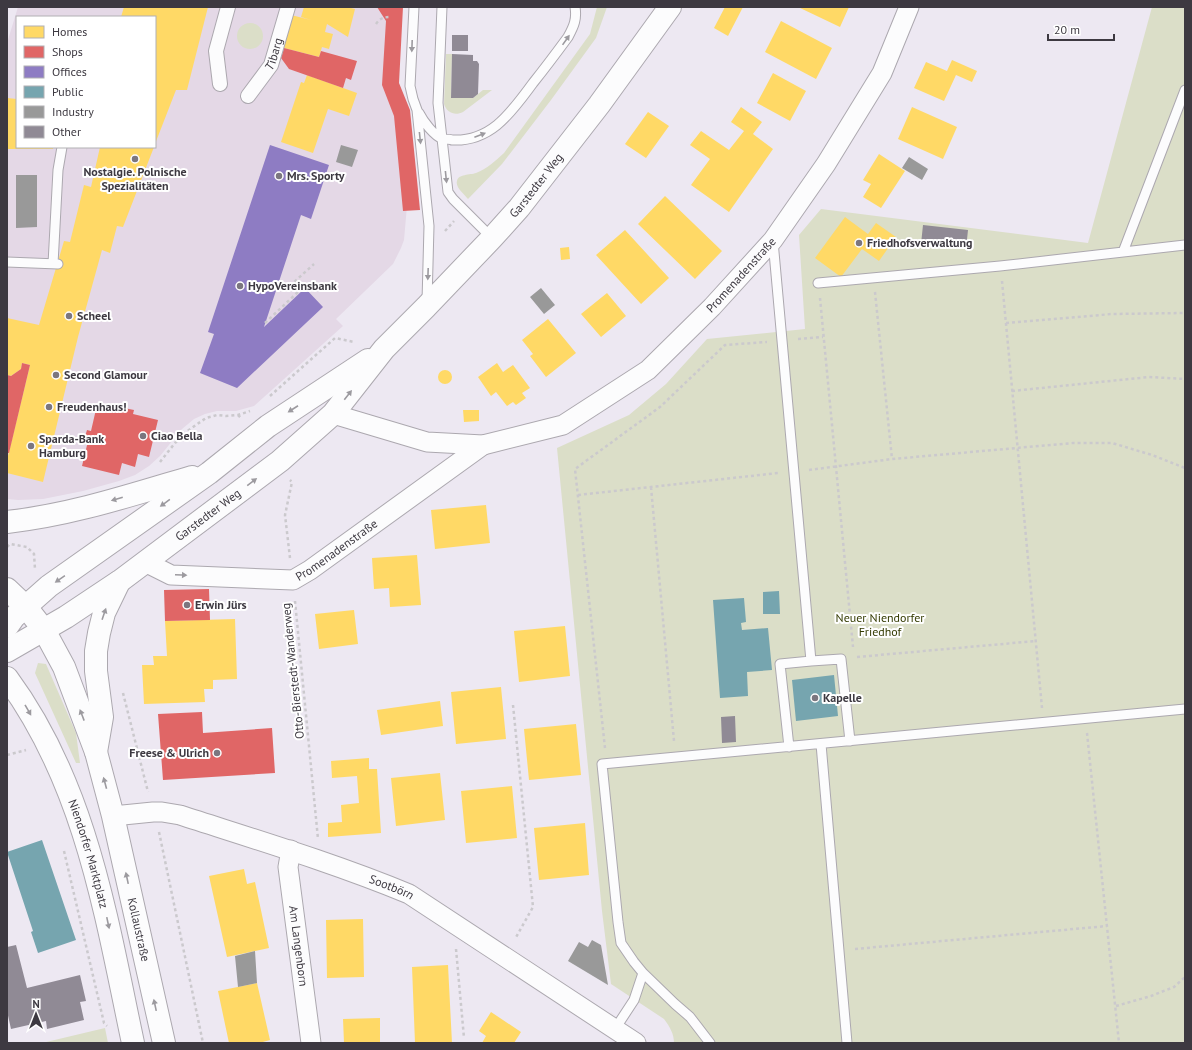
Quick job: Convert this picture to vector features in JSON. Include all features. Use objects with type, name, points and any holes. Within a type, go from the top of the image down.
[{"type":"main road","name":"Garstedter Weg","points":[[7,651],[66,617],[145,562],[280,462],[333,414],[384,349],[492,238],[524,201],[585,123],[670,7]]},
{"type":"main road","name":"Garstedter Weg","points":[[7,627],[14,617],[49,586],[209,472],[268,426],[384,349]]},
{"type":"main road","points":[[7,522],[44,517],[87,508],[209,472]]},
{"type":"main road","points":[[96,752],[102,717],[96,671],[96,651],[104,613],[120,580]]},
{"type":"main road","points":[[7,589],[26,607],[44,630],[64,667],[96,752],[113,816]]},
{"type":"main road","name":"Niendorfer Marktplatz","points":[[7,678],[25,705],[48,746],[66,783],[81,822],[102,896],[134,1043]]},
{"type":"main road","name":"Kollaustraße","points":[[113,816],[164,1043]]},
{"type":"street","points":[[220,84],[216,50],[228,7]]},
{"type":"street","name":"Tibarg","points":[[248,96],[271,65],[288,7]]},
{"type":"street","name":"Promenadenstraße","points":[[333,414],[427,442],[482,445],[563,425],[648,370],[712,307],[773,240],[826,164],[882,73],[909,7]]},
{"type":"street","name":"Promenadenstraße","points":[[145,562],[171,575],[293,580],[310,570],[482,445]]},
{"type":"street","name":"Sootbörn","points":[[113,816],[153,812],[180,815],[318,859],[409,894],[636,1043]]},
{"type":"street","name":"Am Langenborn","points":[[291,850],[288,866],[311,1043]]},
{"type":"lane","points":[[414,7],[410,86],[413,99],[417,110],[426,124],[442,139],[460,140],[475,137],[488,132],[500,124],[512,112],[568,37],[573,28],[576,17],[575,7]]},
{"type":"lane","points":[[442,7],[438,103],[448,192],[453,199],[492,238]]},
{"type":"lane","points":[[1123,252],[1185,90]]},
{"type":"lane","points":[[417,110],[429,226],[426,307]]},
{"type":"lane","points":[[7,262],[55,264],[58,170],[62,148]]},
{"type":"lane","points":[[773,240],[811,661]]},
{"type":"lane","points":[[818,283],[1000,266],[1185,245]]},
{"type":"lane","points":[[789,747],[780,664],[842,659],[850,741]]},
{"type":"lane","points":[[710,1043],[690,1017],[643,973],[621,943],[602,764],[1185,709]]},
{"type":"lane","points":[[821,744],[847,1043]]},
{"type":"lane","points":[[615,1029],[634,1000],[643,973]]},
{"type":"path","points":[[376,24],[379,19],[391,17]]},
{"type":"path","points":[[442,234],[456,219]]},
{"type":"path","points":[[265,323],[300,290],[293,283],[314,264]]},
{"type":"path","points":[[1000,266],[1044,722]]},
{"type":"path","points":[[874,278],[892,459]]},
{"type":"path","points":[[818,283],[854,658]]},
{"type":"path","points":[[1006,323],[1112,314],[1185,313]]},
{"type":"path","points":[[607,764],[575,469],[660,407],[725,345],[824,337]]},
{"type":"path","points":[[266,400],[336,338]]},
{"type":"path","points":[[1012,391],[1149,377],[1185,379]]},
{"type":"path","points":[[158,464],[186,432],[202,421],[217,415],[238,415],[255,409]]},
{"type":"path","points":[[578,495],[892,459],[1073,443],[1112,443],[1152,455],[1185,468]]},
{"type":"path","name":"Otto-Bierstedt-Wanderweg","points":[[280,462],[292,482],[285,515],[293,580],[318,835],[318,859]]},
{"type":"path","points":[[651,487],[676,757]]},
{"type":"path","points":[[7,547],[10,544],[27,547],[31,550],[34,554],[35,571]]},
{"type":"path","points":[[842,659],[1036,641]]},
{"type":"path","points":[[122,689],[160,836],[203,1043]]},
{"type":"path","points":[[505,958],[533,907],[513,705]]},
{"type":"path","points":[[1086,718],[1119,1043]]},
{"type":"path","points":[[7,755],[28,750],[24,744]]},
{"type":"path","points":[[62,844],[104,1023],[109,1028]]},
{"type":"path","points":[[454,924],[464,1038]]},
{"type":"path","points":[[839,950],[1108,926]]},
{"type":"path","points":[[1116,1006],[1151,996],[1174,987],[1185,977]]},
{"type":"shaded area","points":[[18,7],[388,7],[407,206],[404,240],[393,264],[336,319],[343,326],[254,406],[236,411],[217,411],[194,419],[182,429],[160,456],[149,466],[135,475],[83,491],[43,499],[7,499],[7,43]]},
{"type":"green space","points":[[597,7],[607,7],[596,38],[502,164],[468,199],[457,186],[458,179],[462,176],[476,173],[484,169],[504,153],[590,34]]},
{"type":"green space","name":"Neuer Niendorfer Friedhof","points":[[1152,7],[1185,7],[1185,1043],[674,1043],[671,1031],[664,1019],[611,984],[602,911],[557,448],[629,415],[666,384],[707,339],[805,329],[799,235],[821,209],[1088,243]]},
{"type":"green space","points":[[250,23],[259,27],[263,36],[259,45],[250,49],[241,45],[237,36],[241,27]]},
{"type":"green space","points":[[446,54],[452,54],[451,98],[473,98],[483,90],[492,90],[463,112],[457,114],[449,112],[444,104]]},
{"type":"green space","points":[[38,663],[46,664],[76,733],[80,763],[76,763],[35,673]]},
{"type":"green space","points":[[105,1028],[108,1043],[42,1043]]},
{"type":"building: Homes","points":[[124,7],[208,7],[187,90],[176,90],[156,141],[156,16],[121,16]]},
{"type":"building: Homes","points":[[304,7],[347,7],[355,9],[348,37],[327,24],[325,32],[333,34],[329,49],[322,47],[319,57],[284,48],[291,15],[311,20],[301,17]]},
{"type":"building: Homes","points":[[725,7],[743,7],[728,36],[714,28]]},
{"type":"building: Homes","points":[[798,7],[849,7],[840,27]]},
{"type":"building: Homes","points":[[781,21],[832,48],[816,79],[765,52]]},
{"type":"building: Homes","points":[[952,60],[977,71],[972,82],[956,75],[944,101],[914,88],[926,62],[947,71]]},
{"type":"building: Homes","points":[[773,73],[806,91],[790,121],[757,103]]},
{"type":"building: Homes","points":[[307,75],[357,93],[349,116],[328,109],[313,153],[281,142],[301,82],[304,83]]},
{"type":"building: Homes","points":[[7,98],[16,99],[16,148],[53,149],[7,149]]},
{"type":"building: Homes","points":[[741,107],[762,122],[753,134],[773,149],[729,212],[691,185],[710,159],[690,145],[701,131],[729,150],[744,131],[731,122]]},
{"type":"building: Homes","points":[[912,107],[957,127],[943,159],[898,139]]},
{"type":"building: Homes","points":[[648,112],[669,126],[646,158],[625,144]]},
{"type":"building: Homes","points":[[100,148],[154,148],[123,227],[117,226],[110,253],[102,250],[78,337],[43,482],[7,473],[7,460],[30,365],[22,363],[21,369],[11,376],[7,375],[7,318],[39,325],[64,241],[70,242],[84,185],[91,187]]},
{"type":"building: Homes","points":[[879,154],[905,171],[881,208],[863,197],[871,184],[863,180]]},
{"type":"building: Homes","points":[[665,196],[722,251],[695,279],[638,224]]},
{"type":"building: Homes","name":"Friedhofsverwaltung","points":[[845,217],[868,234],[876,223],[896,237],[879,261],[862,249],[841,277],[815,258]]},
{"type":"building: Homes","points":[[625,230],[669,278],[641,304],[596,255]]},
{"type":"building: Homes","points":[[569,247],[570,259],[561,260],[560,248]]},
{"type":"building: Homes","points":[[607,293],[626,316],[601,337],[581,314]]},
{"type":"building: Homes","points":[[548,319],[576,353],[546,377],[530,356],[533,354],[522,340]]},
{"type":"building: Homes","points":[[497,363],[503,372],[513,365],[530,388],[522,393],[526,398],[516,405],[513,402],[507,406],[496,392],[491,396],[478,377]]},
{"type":"building: Homes","points":[[442,370],[448,370],[452,374],[452,380],[448,384],[442,384],[438,380],[438,374]]},
{"type":"building: Homes","points":[[463,410],[479,410],[479,421],[464,422]]},
{"type":"building: Homes","points":[[486,505],[490,543],[435,549],[431,510]]},
{"type":"building: Homes","points":[[417,555],[421,605],[390,607],[389,588],[374,589],[372,558]]},
{"type":"building: Homes","points":[[354,610],[358,644],[319,649],[315,614]]},
{"type":"building: Homes","points":[[235,619],[237,679],[213,680],[213,689],[204,689],[205,702],[144,704],[142,665],[154,665],[153,656],[167,656],[165,621]]},
{"type":"building: Homes","points":[[565,626],[570,676],[519,682],[514,631]]},
{"type":"building: Homes","points":[[501,687],[506,739],[456,744],[451,692]]},
{"type":"building: Homes","points":[[440,701],[443,726],[381,735],[377,710]]},
{"type":"building: Homes","points":[[576,724],[581,775],[529,780],[524,729]]},
{"type":"building: Homes","points":[[369,758],[369,769],[377,769],[381,833],[328,837],[328,823],[342,822],[341,805],[359,803],[357,776],[332,778],[331,761]]},
{"type":"building: Homes","points":[[440,773],[445,820],[396,826],[391,778]]},
{"type":"building: Homes","points":[[512,786],[517,838],[466,843],[461,791]]},
{"type":"building: Homes","points":[[585,823],[589,875],[539,880],[534,828]]},
{"type":"building: Homes","points":[[244,869],[247,884],[255,882],[269,948],[227,957],[209,876]]},
{"type":"building: Homes","points":[[363,919],[364,977],[327,978],[326,920]]},
{"type":"building: Homes","points":[[448,965],[452,1043],[415,1043],[412,967]]},
{"type":"building: Homes","points":[[257,983],[270,1040],[259,1043],[229,1043],[218,991]]},
{"type":"building: Homes","points":[[491,1012],[521,1032],[514,1043],[482,1043],[486,1036],[479,1031]]},
{"type":"building: Homes","points":[[380,1018],[380,1043],[344,1043],[343,1019]]},
{"type":"building: Shops","points":[[377,7],[403,7],[399,83],[410,110],[420,210],[403,211],[394,116],[382,85],[386,21]]},
{"type":"building: Shops","points":[[284,48],[319,57],[321,51],[357,61],[351,80],[346,78],[343,88],[289,69],[281,58]]},
{"type":"building: Shops","points":[[22,363],[30,365],[9,453],[7,453],[7,375],[11,376],[21,369]]},
{"type":"building: Shops","points":[[97,405],[123,412],[124,408],[134,410],[133,414],[158,420],[149,457],[138,454],[135,467],[122,463],[119,475],[82,466],[88,441],[84,440],[87,430],[91,431]]},
{"type":"building: Shops","name":"Erwin Jürs","points":[[209,589],[210,620],[165,621],[164,590]]},
{"type":"building: Shops","name":"Freese & Ulrich","points":[[202,712],[203,733],[272,728],[275,773],[163,780],[158,714]]},
{"type":"building: Offices","points":[[270,145],[329,165],[311,219],[301,215],[264,327],[305,288],[323,307],[237,388],[200,373],[214,334],[208,332]]},
{"type":"building: Public","points":[[779,591],[780,614],[763,614],[763,592]]},
{"type":"building: Public","points":[[744,598],[746,622],[741,623],[742,630],[768,628],[772,670],[747,672],[748,696],[720,698],[713,600]]},
{"type":"building: Public","name":"Kapelle","points":[[834,675],[838,716],[796,721],[792,680]]},
{"type":"building: Public","points":[[42,840],[76,940],[38,953],[31,932],[33,931],[7,852]]},
{"type":"building: Industry","points":[[341,145],[358,150],[352,167],[336,162]]},
{"type":"building: Industry","points":[[909,157],[928,169],[922,180],[902,168]]},
{"type":"building: Industry","points":[[16,175],[37,175],[37,227],[16,228]]},
{"type":"building: Industry","points":[[541,288],[555,305],[544,314],[530,297]]},
{"type":"building: Industry","points":[[592,940],[601,945],[608,985],[568,961],[579,942],[588,947]]},
{"type":"building: Industry","points":[[255,951],[257,983],[238,987],[235,956]]},
{"type":"building: Other","points":[[452,35],[468,35],[468,51],[452,51]]},
{"type":"building: Other","points":[[452,54],[473,55],[473,61],[477,61],[479,64],[478,94],[473,98],[451,98]]},
{"type":"building: Other","points":[[923,225],[968,230],[966,249],[921,244]]},
{"type":"building: Other","points":[[735,716],[736,742],[722,743],[721,717]]},
{"type":"building: Other","points":[[16,945],[27,988],[80,975],[86,1001],[80,1002],[84,1020],[47,1029],[46,1021],[11,1029],[7,1011],[7,947]]},
{"type":"place","name":"Nostalgie. Polnische Spezialitäten","points":[[135,159]]},
{"type":"place","name":"Mrs. Sporty","points":[[279,176]]},
{"type":"place","name":"Friedhofsverwaltung","points":[[859,243]]},
{"type":"place","name":"HypoVereinsbank","points":[[240,286]]},
{"type":"place","name":"Scheel","points":[[69,316]]},
{"type":"place","name":"Second Glamour","points":[[56,375]]},
{"type":"place","name":"Freudenhaus!","points":[[49,407]]},
{"type":"place","name":"Ciao Bella","points":[[143,436]]},
{"type":"place","name":"Sparda-Bank Hamburg","points":[[31,446]]},
{"type":"place","name":"Erwin Jürs","points":[[187,605]]},
{"type":"place","name":"Kapelle","points":[[815,698]]},
{"type":"place","name":"Freese & Ulrich","points":[[217,753]]}]
